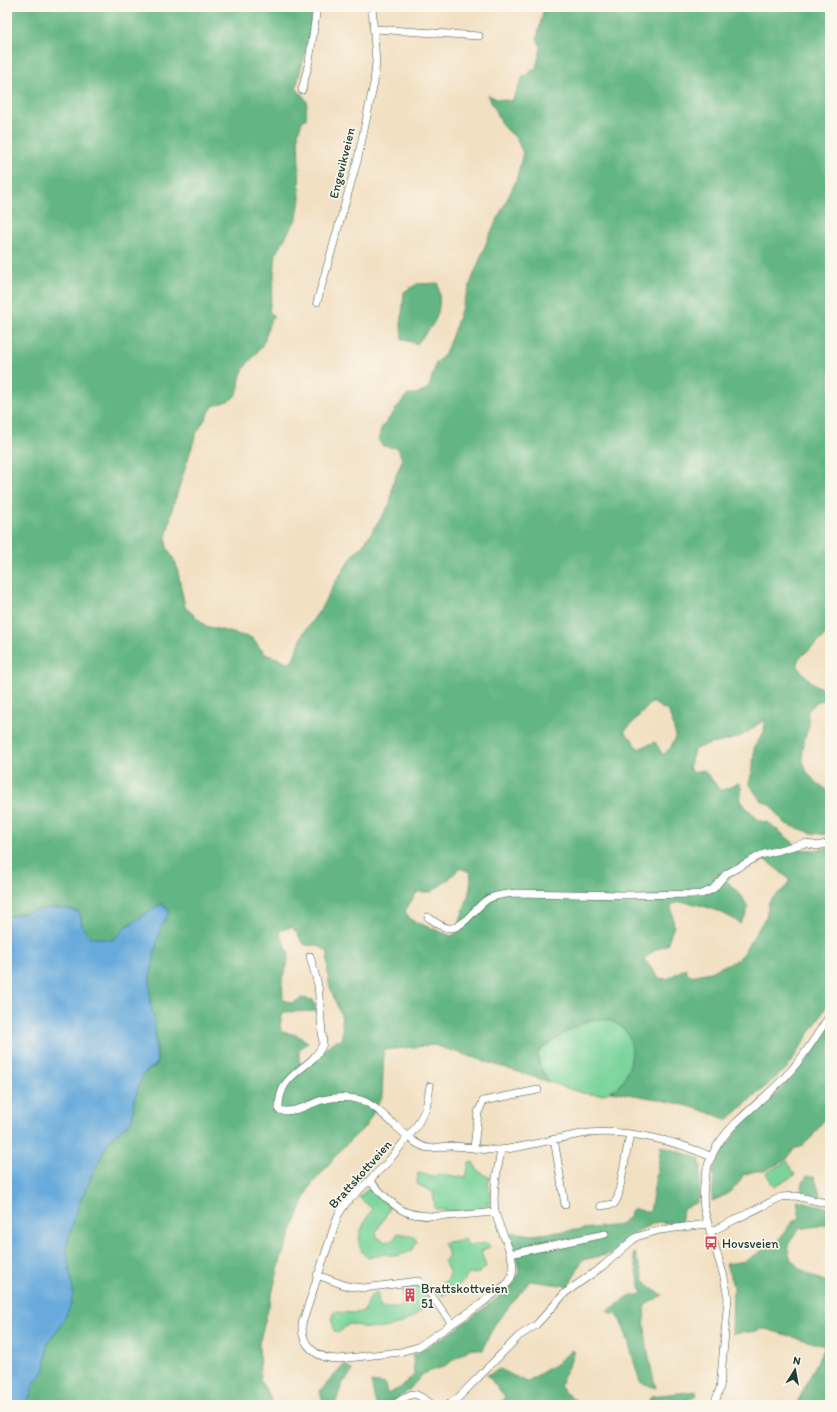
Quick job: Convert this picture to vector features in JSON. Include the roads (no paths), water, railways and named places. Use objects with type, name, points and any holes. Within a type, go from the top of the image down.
[{"type":"street","points":[[302,90],[309,62],[316,7]]},
{"type":"street","name":"Engevikveien","points":[[317,302],[358,158],[374,83],[376,62],[375,29],[372,7]]},
{"type":"street","points":[[375,29],[479,36]]},
{"type":"street","points":[[428,917],[446,928],[451,928],[461,924],[487,900],[502,894],[702,894],[713,889],[726,874],[761,855],[805,843],[817,846],[830,843]]},
{"type":"street","points":[[310,956],[318,985],[323,1044],[315,1055],[287,1079],[279,1100],[279,1110],[288,1112],[323,1100],[341,1097],[362,1100],[409,1137],[427,1148],[452,1146],[501,1150],[554,1139],[595,1133],[630,1134],[688,1147],[712,1157]]},
{"type":"street","points":[[716,1403],[720,1383],[728,1298],[724,1277],[708,1224],[703,1198],[706,1174],[712,1157],[722,1138],[738,1119],[793,1068],[830,1015]]},
{"type":"street","name":"Brattskottveien","points":[[430,1086],[424,1113],[409,1137],[370,1181],[346,1203],[338,1215],[305,1312],[302,1329],[307,1346],[313,1352],[322,1356],[345,1358],[409,1351],[452,1324],[509,1282],[514,1270],[495,1212],[496,1178],[501,1150]]},
{"type":"street","points":[[474,1148],[478,1113],[483,1101],[538,1090]]},
{"type":"street","points":[[601,1206],[614,1204],[618,1197],[630,1134]]},
{"type":"street","points":[[554,1139],[565,1205]]},
{"type":"street","points":[[370,1181],[400,1208],[410,1213],[425,1215],[495,1212]]},
{"type":"street","points":[[710,1232],[781,1197],[796,1196],[830,1204]]},
{"type":"street","points":[[822,1202],[830,1199]]},
{"type":"street","points":[[448,1405],[458,1398],[519,1336],[536,1324],[565,1294],[603,1266],[636,1237],[660,1230],[708,1224]]},
{"type":"street","points":[[510,1254],[605,1234]]},
{"type":"street","points":[[317,1275],[346,1286],[364,1288],[418,1281],[426,1288],[452,1324]]},
{"type":"street","points":[[393,1405],[408,1395],[415,1394],[422,1396],[433,1405]]},
{"type":"water","points":[[161,904],[168,908],[169,913],[160,929],[150,977],[150,1003],[154,1018],[157,1064],[143,1074],[134,1101],[132,1121],[110,1138],[80,1201],[66,1246],[73,1292],[71,1305],[60,1327],[48,1341],[45,1370],[34,1384],[27,1405],[7,1405],[7,917],[44,909],[62,908],[80,913],[82,926],[90,937],[112,940],[119,935],[124,928]]},
{"type":"place","name":"Hovsveien","points":[[711,1243]]},
{"type":"place","name":"Brattskottveien 51","points":[[410,1295]]}]
